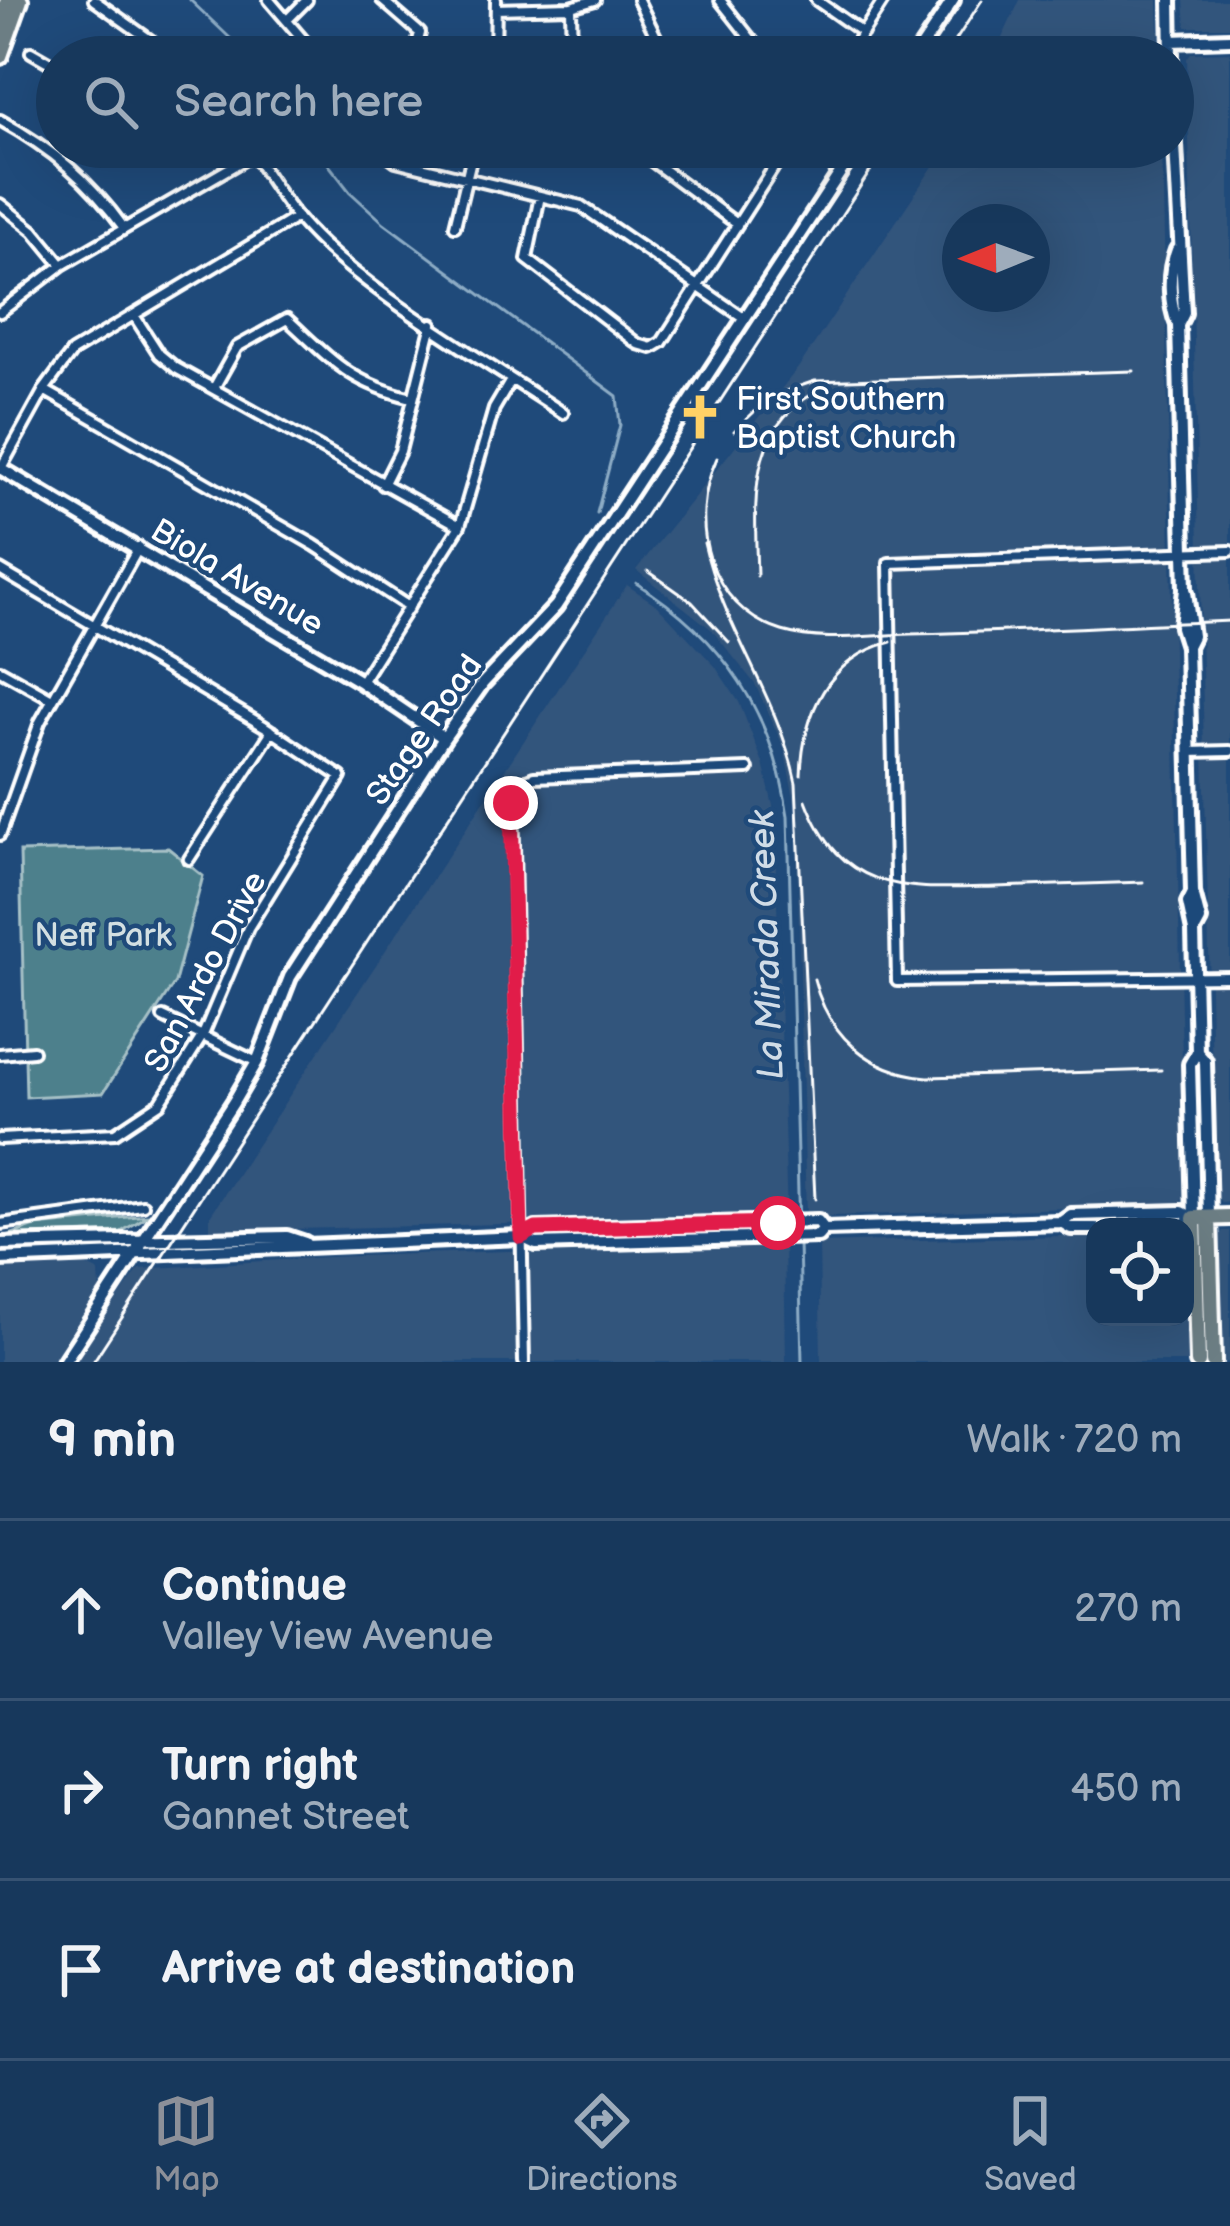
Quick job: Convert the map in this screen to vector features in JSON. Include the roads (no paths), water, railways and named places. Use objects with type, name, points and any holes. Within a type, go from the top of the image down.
[{"type":"main road","points":[[0,25],[8,0]]},
{"type":"main road","points":[[0,56],[20,0]]},
{"type":"main road","points":[[929,36],[953,0]]},
{"type":"main road","points":[[1170,0],[1171,36]]},
{"type":"main road","points":[[1194,40],[1230,39]]},
{"type":"main road","name":"Stage Road","points":[[64,1362],[257,1062],[290,977],[444,738],[483,682],[556,606],[843,168]]},
{"type":"main road","points":[[1175,168],[1177,250],[1171,264],[1178,325],[1185,589],[1192,636],[1187,646],[1193,893],[1200,920],[1194,931],[1197,1052],[1190,1064],[1213,1362]]},
{"type":"main road","name":"Biola Avenue","points":[[1,468],[362,682],[444,738]]},
{"type":"main road","points":[[1061,1222],[1071,1215],[1182,1212],[1202,1218]]},
{"type":"main road","points":[[1194,1221],[1230,1217]]},
{"type":"main road","points":[[1198,1362],[1202,1218]]},
{"type":"main road","points":[[0,1258],[287,1251],[305,1244],[521,1237],[536,1229],[818,1222],[824,1229]]},
{"type":"main road","points":[[521,1237],[536,1244],[818,1236],[824,1229],[1061,1222],[1086,1228]]},
{"type":"main road","points":[[0,1244],[287,1237],[305,1244]]},
{"type":"street","points":[[94,0],[145,36]]},
{"type":"street","points":[[269,0],[302,36]]},
{"type":"street","points":[[289,19],[307,0]]},
{"type":"street","points":[[382,0],[419,36]]},
{"type":"street","points":[[495,36],[496,4],[571,7],[595,0]]},
{"type":"street","points":[[638,0],[656,36]]},
{"type":"street","points":[[720,0],[748,36]]},
{"type":"street","points":[[816,0],[862,33]]},
{"type":"street","points":[[860,36],[884,0]]},
{"type":"street","points":[[571,7],[572,36]]},
{"type":"street","points":[[31,52],[36,55]]},
{"type":"street","points":[[0,120],[36,143]]},
{"type":"street","points":[[74,168],[124,228]]},
{"type":"street","points":[[2,305],[222,168]]},
{"type":"street","points":[[263,168],[297,218],[347,262],[510,382],[563,413]]},
{"type":"street","points":[[425,168],[595,213],[745,320]]},
{"type":"street","points":[[455,226],[469,168]]},
{"type":"street","points":[[661,168],[737,224]]},
{"type":"street","points":[[540,196],[527,259],[638,344],[652,348],[662,342],[773,168]]},
{"type":"street","points":[[0,204],[62,265]]},
{"type":"street","points":[[1,468],[44,390],[72,352],[297,218]]},
{"type":"street","points":[[135,317],[159,354],[460,526]]},
{"type":"street","points":[[214,388],[237,346],[287,319],[328,362],[355,380],[412,398]]},
{"type":"street","points":[[383,484],[400,451],[432,324]]},
{"type":"street","points":[[362,682],[460,526],[494,409],[510,382]]},
{"type":"street","points":[[44,390],[314,545],[409,607]]},
{"type":"street","points":[[0,835],[19,773],[52,699],[139,547]]},
{"type":"street","points":[[1230,551],[890,563],[897,981],[1230,977]]},
{"type":"street","points":[[0,570],[272,731],[189,860]]},
{"type":"street","points":[[0,670],[52,699]]},
{"type":"street","name":"San Ardo Drive","points":[[0,1139],[115,1133],[160,1103],[203,1035],[248,928],[341,777],[272,731]]},
{"type":"street","points":[[1190,752],[1230,751]]},
{"type":"street","points":[[524,1362],[511,803],[517,784],[534,777],[748,769]]},
{"type":"street","points":[[163,1017],[257,1062]]},
{"type":"street","points":[[0,1054],[33,1051]]},
{"type":"street","points":[[0,1224],[143,1205]]},
{"type":"waterway","name":"La Mirada Creek","points":[[190,0],[228,36]]},
{"type":"waterway","name":"La Mirada Creek","points":[[331,168],[384,223],[617,396],[620,425],[597,513]]},
{"type":"waterway","name":"La Mirada Creek","points":[[636,583],[695,628],[719,654],[757,712],[781,779],[788,816],[799,1232]]},
{"type":"waterway","name":"La Mirada Creek","points":[[799,1242],[802,1362]]},
{"type":"railway","points":[[959,36],[982,0]]},
{"type":"railway","points":[[93,1362],[872,168]]},
{"type":"railway","points":[[734,431],[771,396],[815,381],[1134,371]]},
{"type":"railway","points":[[757,576],[757,493],[768,443],[800,402],[826,387]]},
{"type":"railway","points":[[717,458],[704,509],[710,560],[736,603],[757,620],[782,631],[846,637],[1230,621]]},
{"type":"railway","points":[[704,543],[724,604],[777,722],[796,783],[815,1199]]},
{"type":"railway","points":[[648,571],[692,602],[729,642]]},
{"type":"railway","points":[[801,775],[807,731],[823,692],[851,661],[891,642]]},
{"type":"railway","points":[[806,800],[838,854],[881,880],[934,888],[1143,882]]},
{"type":"railway","points":[[814,979],[830,1018],[854,1048],[907,1074],[1161,1070]]},
{"type":"place","name":"First Southern Baptist Church","points":[[700,417]]},
{"type":"park label","name":"Neff Park","points":[[103,934]]}]
